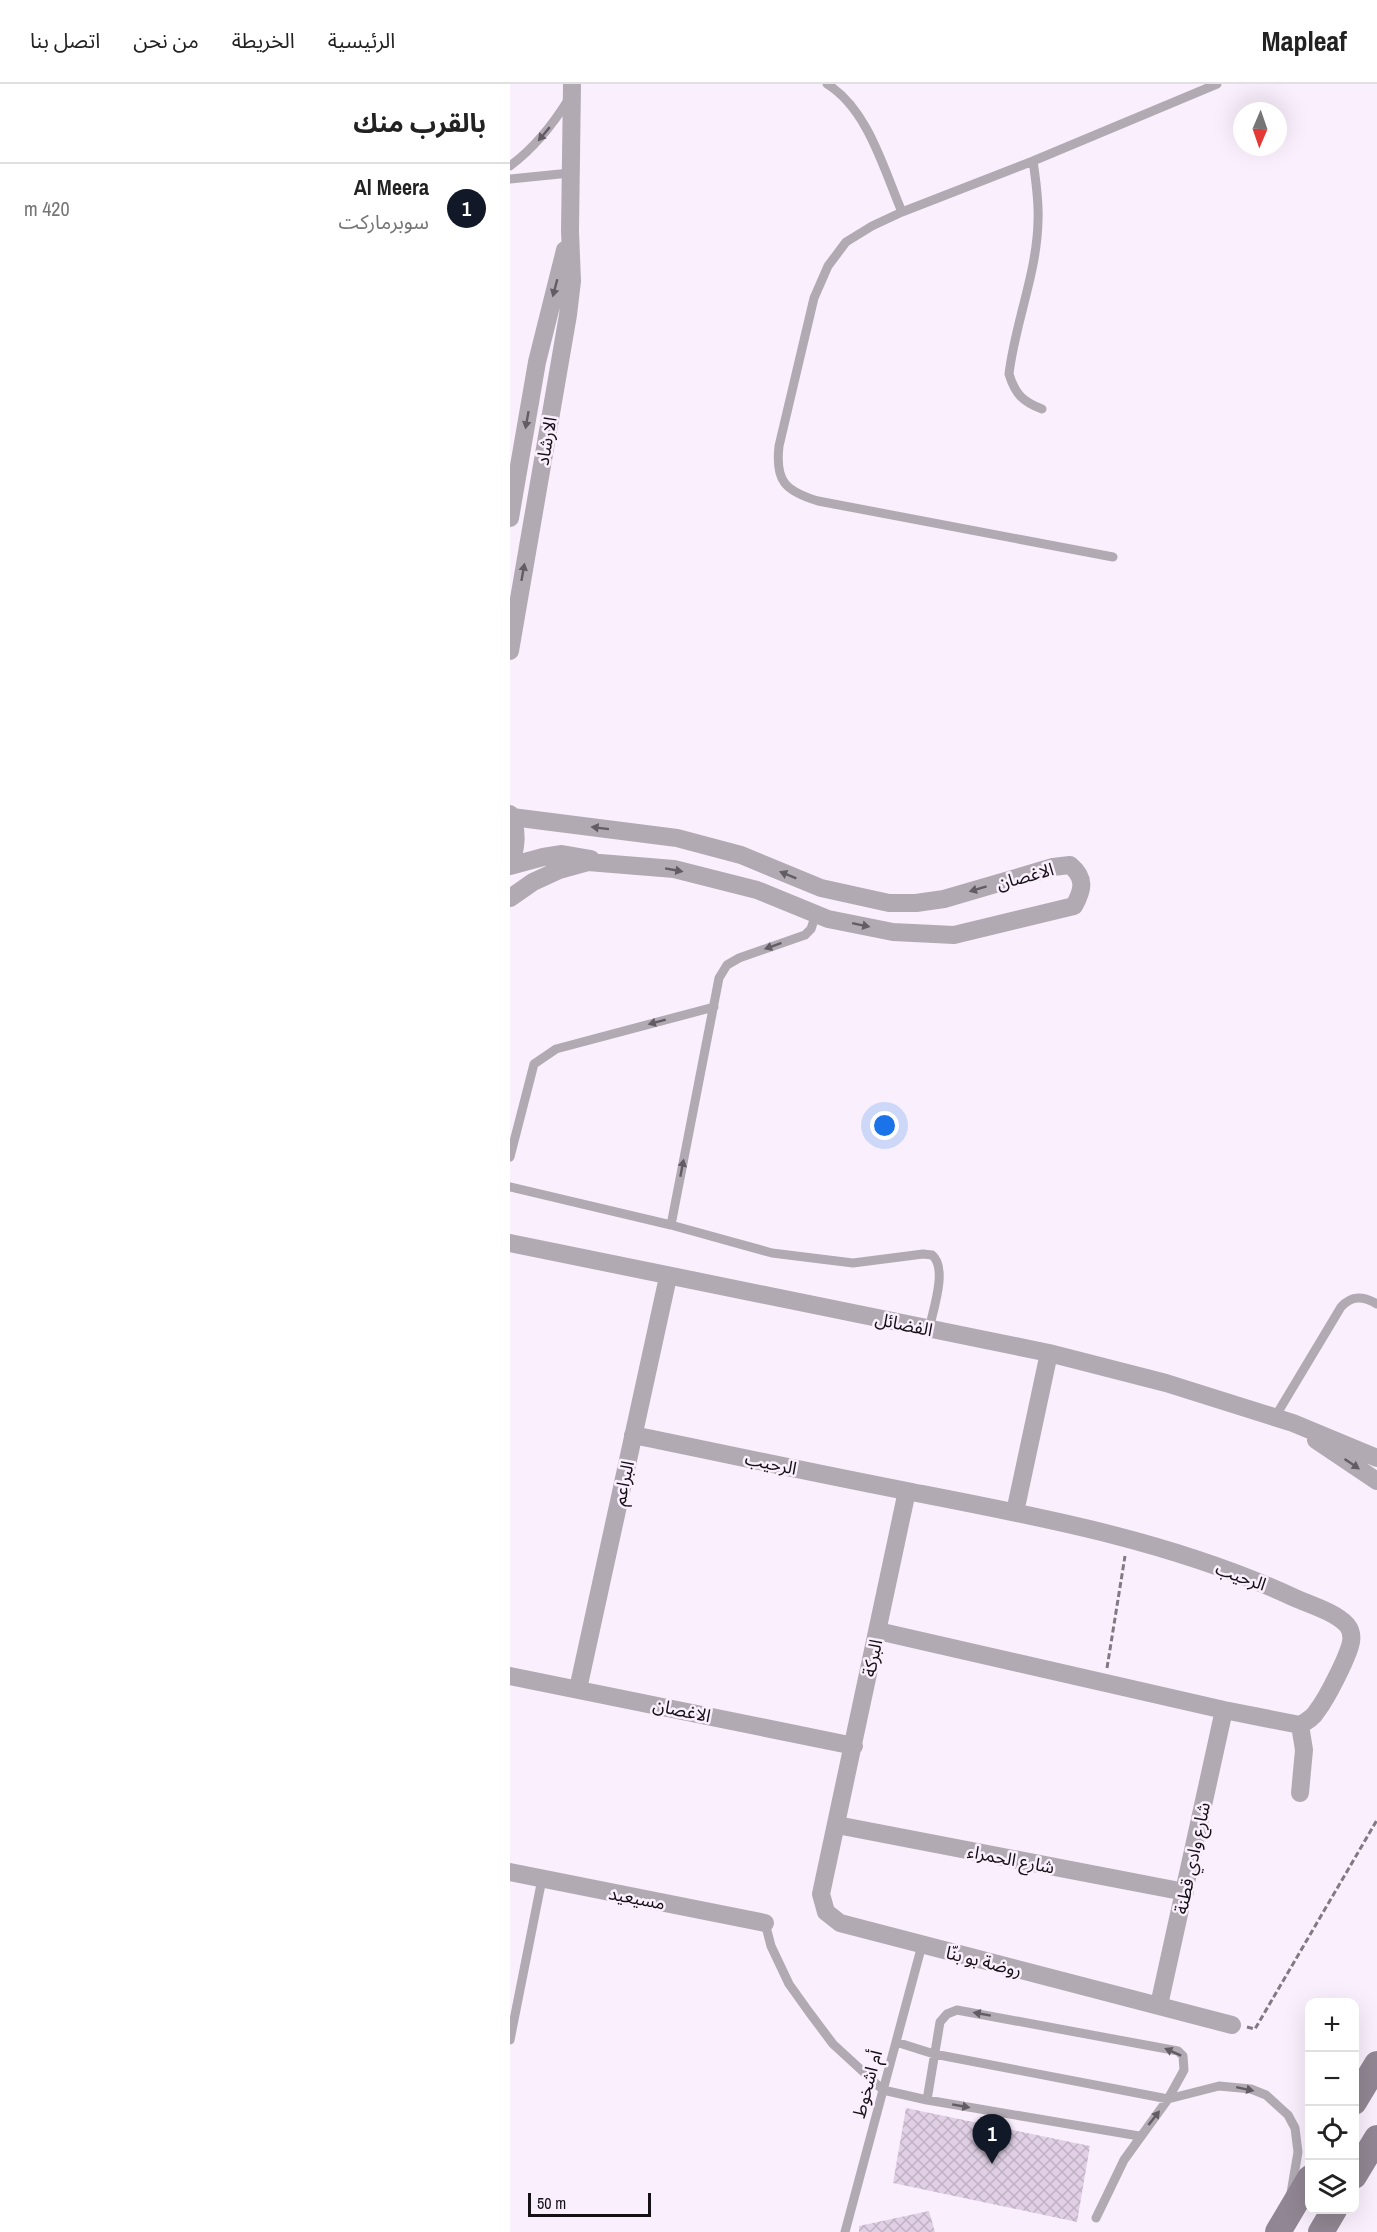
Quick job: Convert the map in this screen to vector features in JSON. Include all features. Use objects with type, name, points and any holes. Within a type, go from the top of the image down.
[{"type":"main road","points":[[1359,2094],[1377,2064]]},
{"type":"main road","points":[[1359,2168],[1377,2138]]},
{"type":"main road","points":[[1283,2224],[1305,2187]]},
{"type":"main road","points":[[1321,2232],[1332,2214]]},
{"type":"street","name":"الارشاد","points":[[510,651],[568,315],[573,255],[570,231],[571,90]]},
{"type":"street","name":"الارشاد","points":[[510,518],[537,362],[570,231]]},
{"type":"street","points":[[510,865],[516,846],[516,834],[511,816]]},
{"type":"street","name":"الاغصان","points":[[510,898],[533,882],[560,870],[588,862],[616,864],[674,869],[747,888],[828,919],[893,932],[954,935],[1074,906],[1082,891],[1080,878],[1070,865],[1053,867],[944,899],[916,903],[890,903],[821,888],[741,855],[677,838],[511,816]]},
{"type":"street","name":"الاغصان","points":[[510,865],[562,854],[616,864]]},
{"type":"street","name":"الفضائل","points":[[510,1243],[1049,1353],[1167,1383],[1275,1417],[1377,1458]]},
{"type":"street","name":"البراعم","points":[[578,1689],[668,1276]]},
{"type":"street","points":[[1015,1512],[1049,1353]]},
{"type":"street","name":"الفضائل","points":[[1293,1424],[1377,1481]]},
{"type":"street","name":"الرحيب","points":[[633,1435],[1015,1512],[1128,1539],[1248,1578],[1336,1617],[1351,1631],[1347,1653],[1318,1710],[1300,1725]]},
{"type":"street","name":"البركة","points":[[837,1825],[908,1491]]},
{"type":"street","points":[[878,1631],[1224,1710],[1300,1725],[1304,1750],[1300,1793]]},
{"type":"street","name":"الاغصان","points":[[510,1676],[854,1746]]},
{"type":"street","name":"شارع وادي قطنة","points":[[1159,2006],[1224,1710]]},
{"type":"street","name":"شارع الحمراء","points":[[837,1825],[1185,1892]]},
{"type":"street","name":"روضة بو بنّا","points":[[837,1825],[821,1894],[826,1912],[840,1923],[1232,2025]]},
{"type":"street","name":"مسيعيد","points":[[510,1872],[765,1923]]},
{"type":"lane","points":[[827,84],[841,93],[857,112],[902,212]]},
{"type":"lane","points":[[1113,557],[818,501],[799,495],[784,483],[777,465],[779,446],[814,298],[828,266],[846,242],[872,226],[902,212],[1033,161],[1216,84]]},
{"type":"lane","points":[[510,166],[535,146],[555,122],[571,90]]},
{"type":"lane","points":[[1033,161],[1038,201],[1037,231],[1009,375],[1014,391],[1026,403],[1042,409]]},
{"type":"lane","points":[[510,179],[570,173]]},
{"type":"lane","points":[[671,1225],[719,978],[727,965],[740,958],[805,935],[811,929],[816,914]]},
{"type":"lane","points":[[510,1157],[534,1064],[542,1057],[556,1049],[714,1007]]},
{"type":"lane","points":[[510,1186],[671,1225],[772,1253],[853,1263],[923,1254],[932,1255],[939,1266],[940,1275],[929,1329]]},
{"type":"lane","points":[[1275,1417],[1347,1301],[1364,1298],[1377,1304]]},
{"type":"lane","points":[[510,2040],[542,1879]]},
{"type":"lane","points":[[765,1923],[771,1946],[796,1994],[833,2044],[883,2091],[1139,2136]]},
{"type":"lane","name":"أم اشخوط","points":[[845,2232],[922,1945]]},
{"type":"lane","points":[[927,2100],[940,2022],[947,2014],[957,2010],[1178,2051],[1183,2056],[1184,2070],[1168,2099],[1139,2136],[1124,2160],[1096,2218]]},
{"type":"lane","points":[[896,2042],[934,2054],[1168,2099],[1219,2086],[1251,2089],[1266,2095],[1288,2115],[1295,2128],[1298,2141],[1298,2152],[1283,2224]]},
{"type":"path","points":[[1105,1682],[1128,1539]]},
{"type":"path","points":[[1232,2025],[1255,2029],[1377,1820]]},
{"type":"building","points":[[906,2108],[1090,2146],[1077,2222],[893,2183]]},
{"type":"building","points":[[929,2211],[935,2232],[859,2232],[859,2226]]},
{"type":"place","name":"Al Meera","points":[[992,2164]]}]
